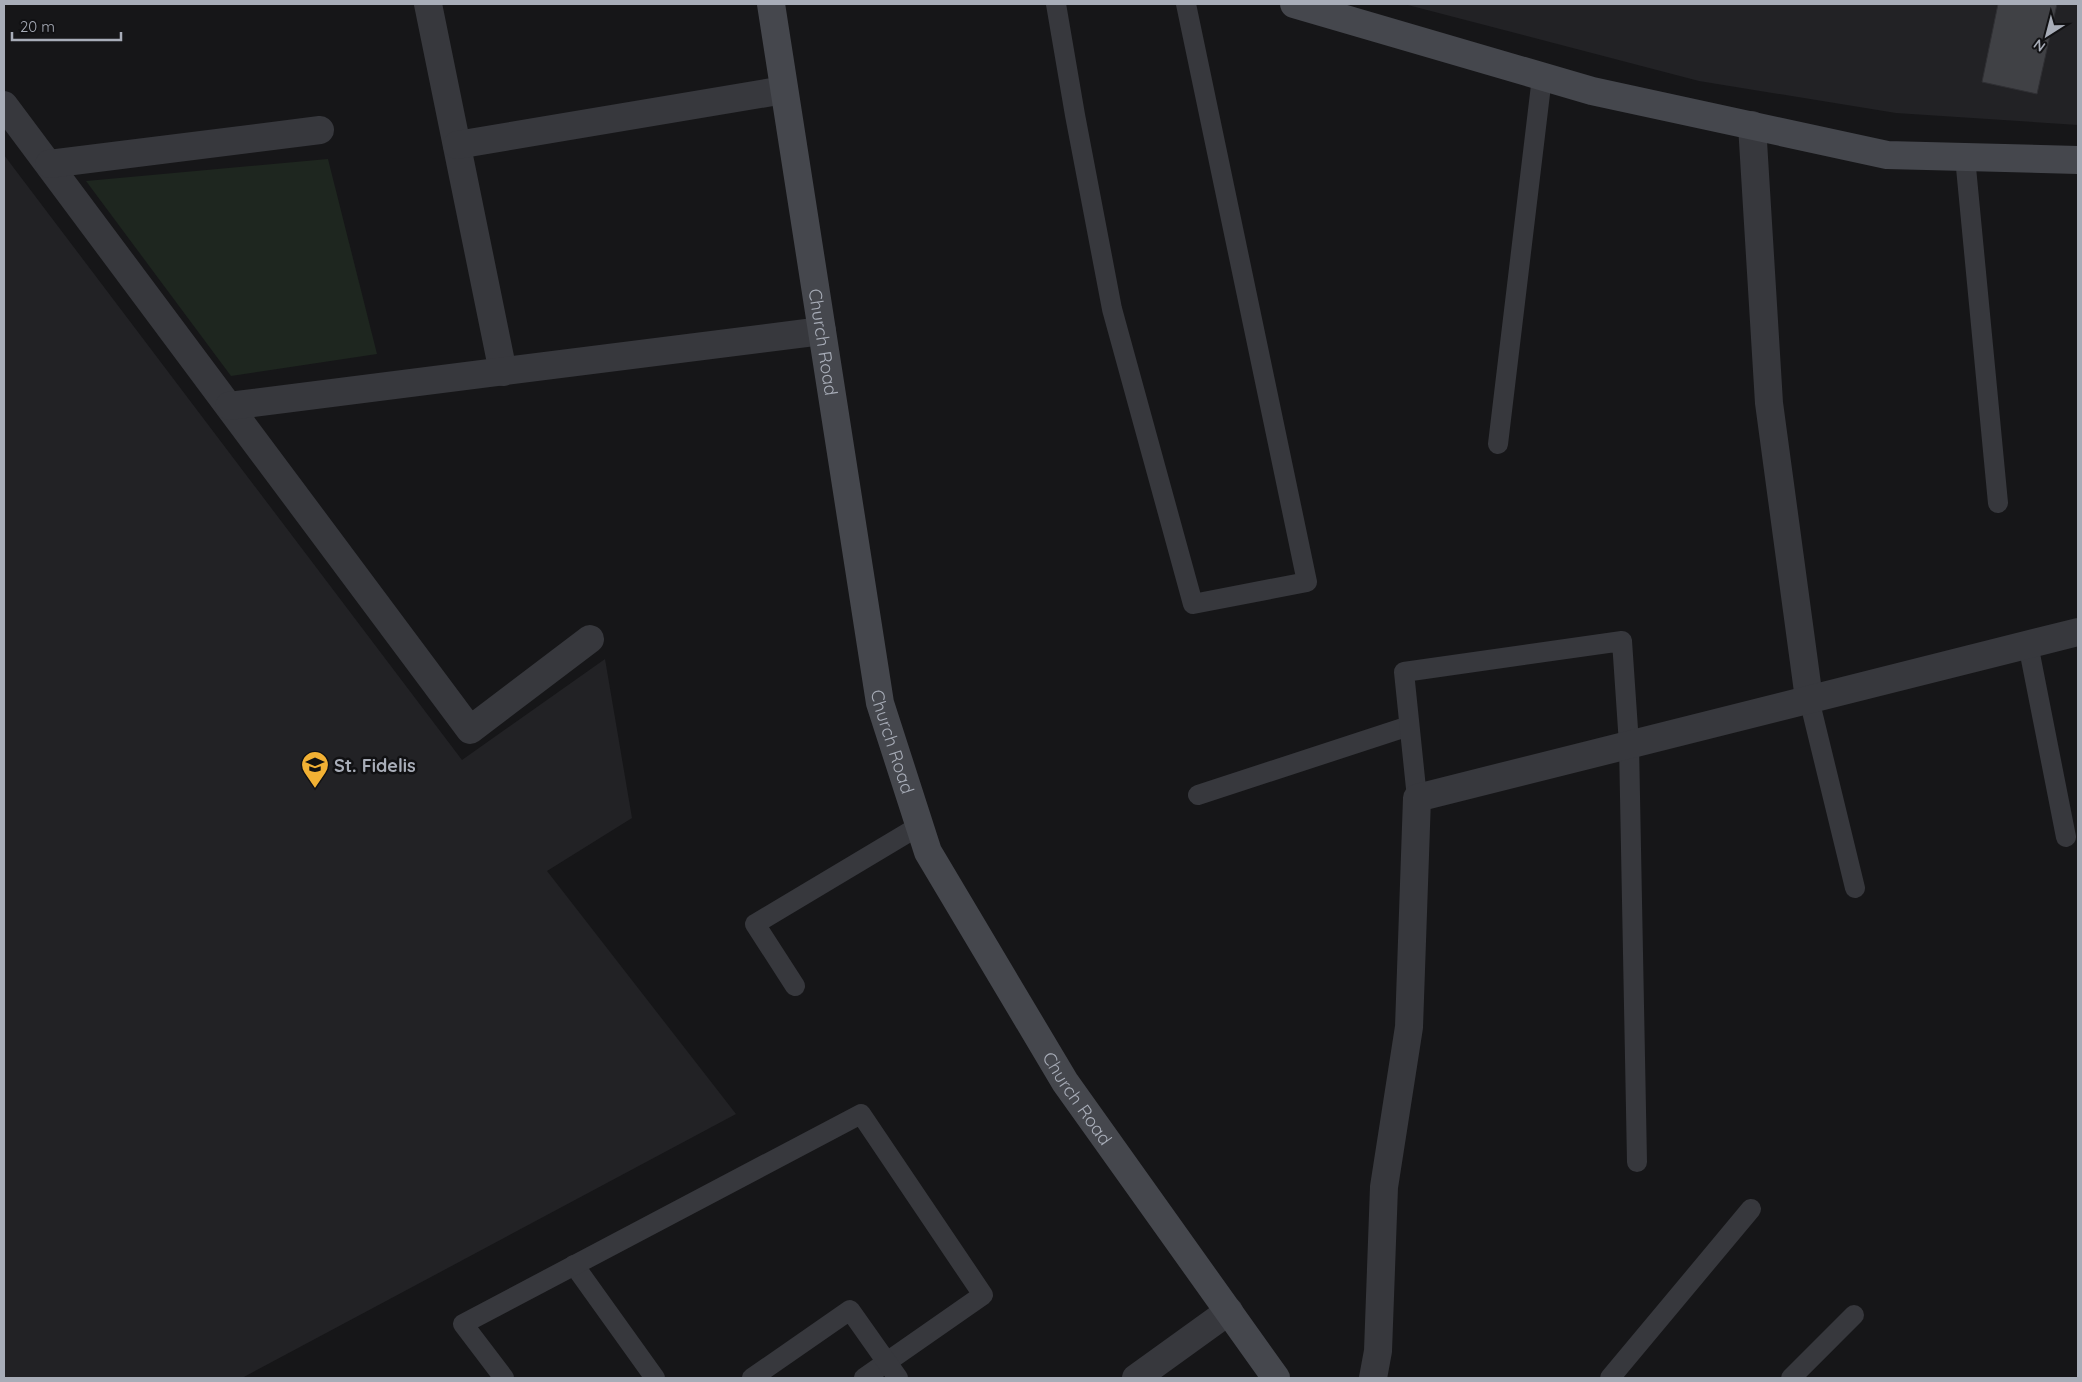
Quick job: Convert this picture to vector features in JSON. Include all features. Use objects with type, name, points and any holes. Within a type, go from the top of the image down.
[{"type":"street","points":[[428,4],[503,372]]},
{"type":"street","name":"Church Road","points":[[771,4],[880,703],[928,852],[1065,1082],[1276,1378]]},
{"type":"street","points":[[1294,4],[1592,91],[1887,155],[2078,160]]},
{"type":"street","points":[[457,145],[784,90]]},
{"type":"street","points":[[4,105],[470,730],[590,639]]},
{"type":"street","points":[[1752,125],[1769,404],[1809,699]]},
{"type":"street","points":[[48,164],[320,130]]},
{"type":"street","points":[[229,406],[822,331]]},
{"type":"street","points":[[1373,1378],[1378,1351],[1384,1187],[1409,1027],[1417,798],[2078,632]]},
{"type":"street","points":[[1136,1378],[1229,1311]]},
{"type":"lane","points":[[1056,4],[1112,310],[1193,604],[1307,582],[1186,4]]},
{"type":"lane","points":[[1498,444],[1542,77]]},
{"type":"lane","points":[[1965,157],[1998,503]]},
{"type":"lane","points":[[1417,798],[1404,672],[1622,641],[1629,744],[1637,1162]]},
{"type":"lane","points":[[2028,644],[2066,837]]},
{"type":"lane","points":[[1809,699],[1855,888]]},
{"type":"lane","points":[[1198,795],[1409,726]]},
{"type":"lane","points":[[795,986],[755,924],[919,826]]},
{"type":"lane","points":[[501,1377],[463,1324],[861,1114],[983,1295],[892,1370],[864,1378]]},
{"type":"lane","points":[[1610,1378],[1751,1208]]},
{"type":"lane","points":[[574,1265],[655,1378]]},
{"type":"lane","points":[[752,1378],[850,1310],[892,1370]]},
{"type":"lane","points":[[1791,1378],[1854,1315]]},
{"type":"shaded area","points":[[1404,4],[2078,4],[2078,125],[1896,113],[1699,81]]},
{"type":"shaded area","name":"St. Fidelis","points":[[4,155],[462,760],[605,659],[632,818],[547,871],[736,1114],[242,1378],[4,1378]]},
{"type":"shaded area","points":[[328,159],[377,354],[231,376],[86,181]]},
{"type":"building","points":[[1998,4],[2057,4],[2037,94],[1982,82]]},
{"type":"place","name":"St. Fidelis","points":[[315,789]]}]
